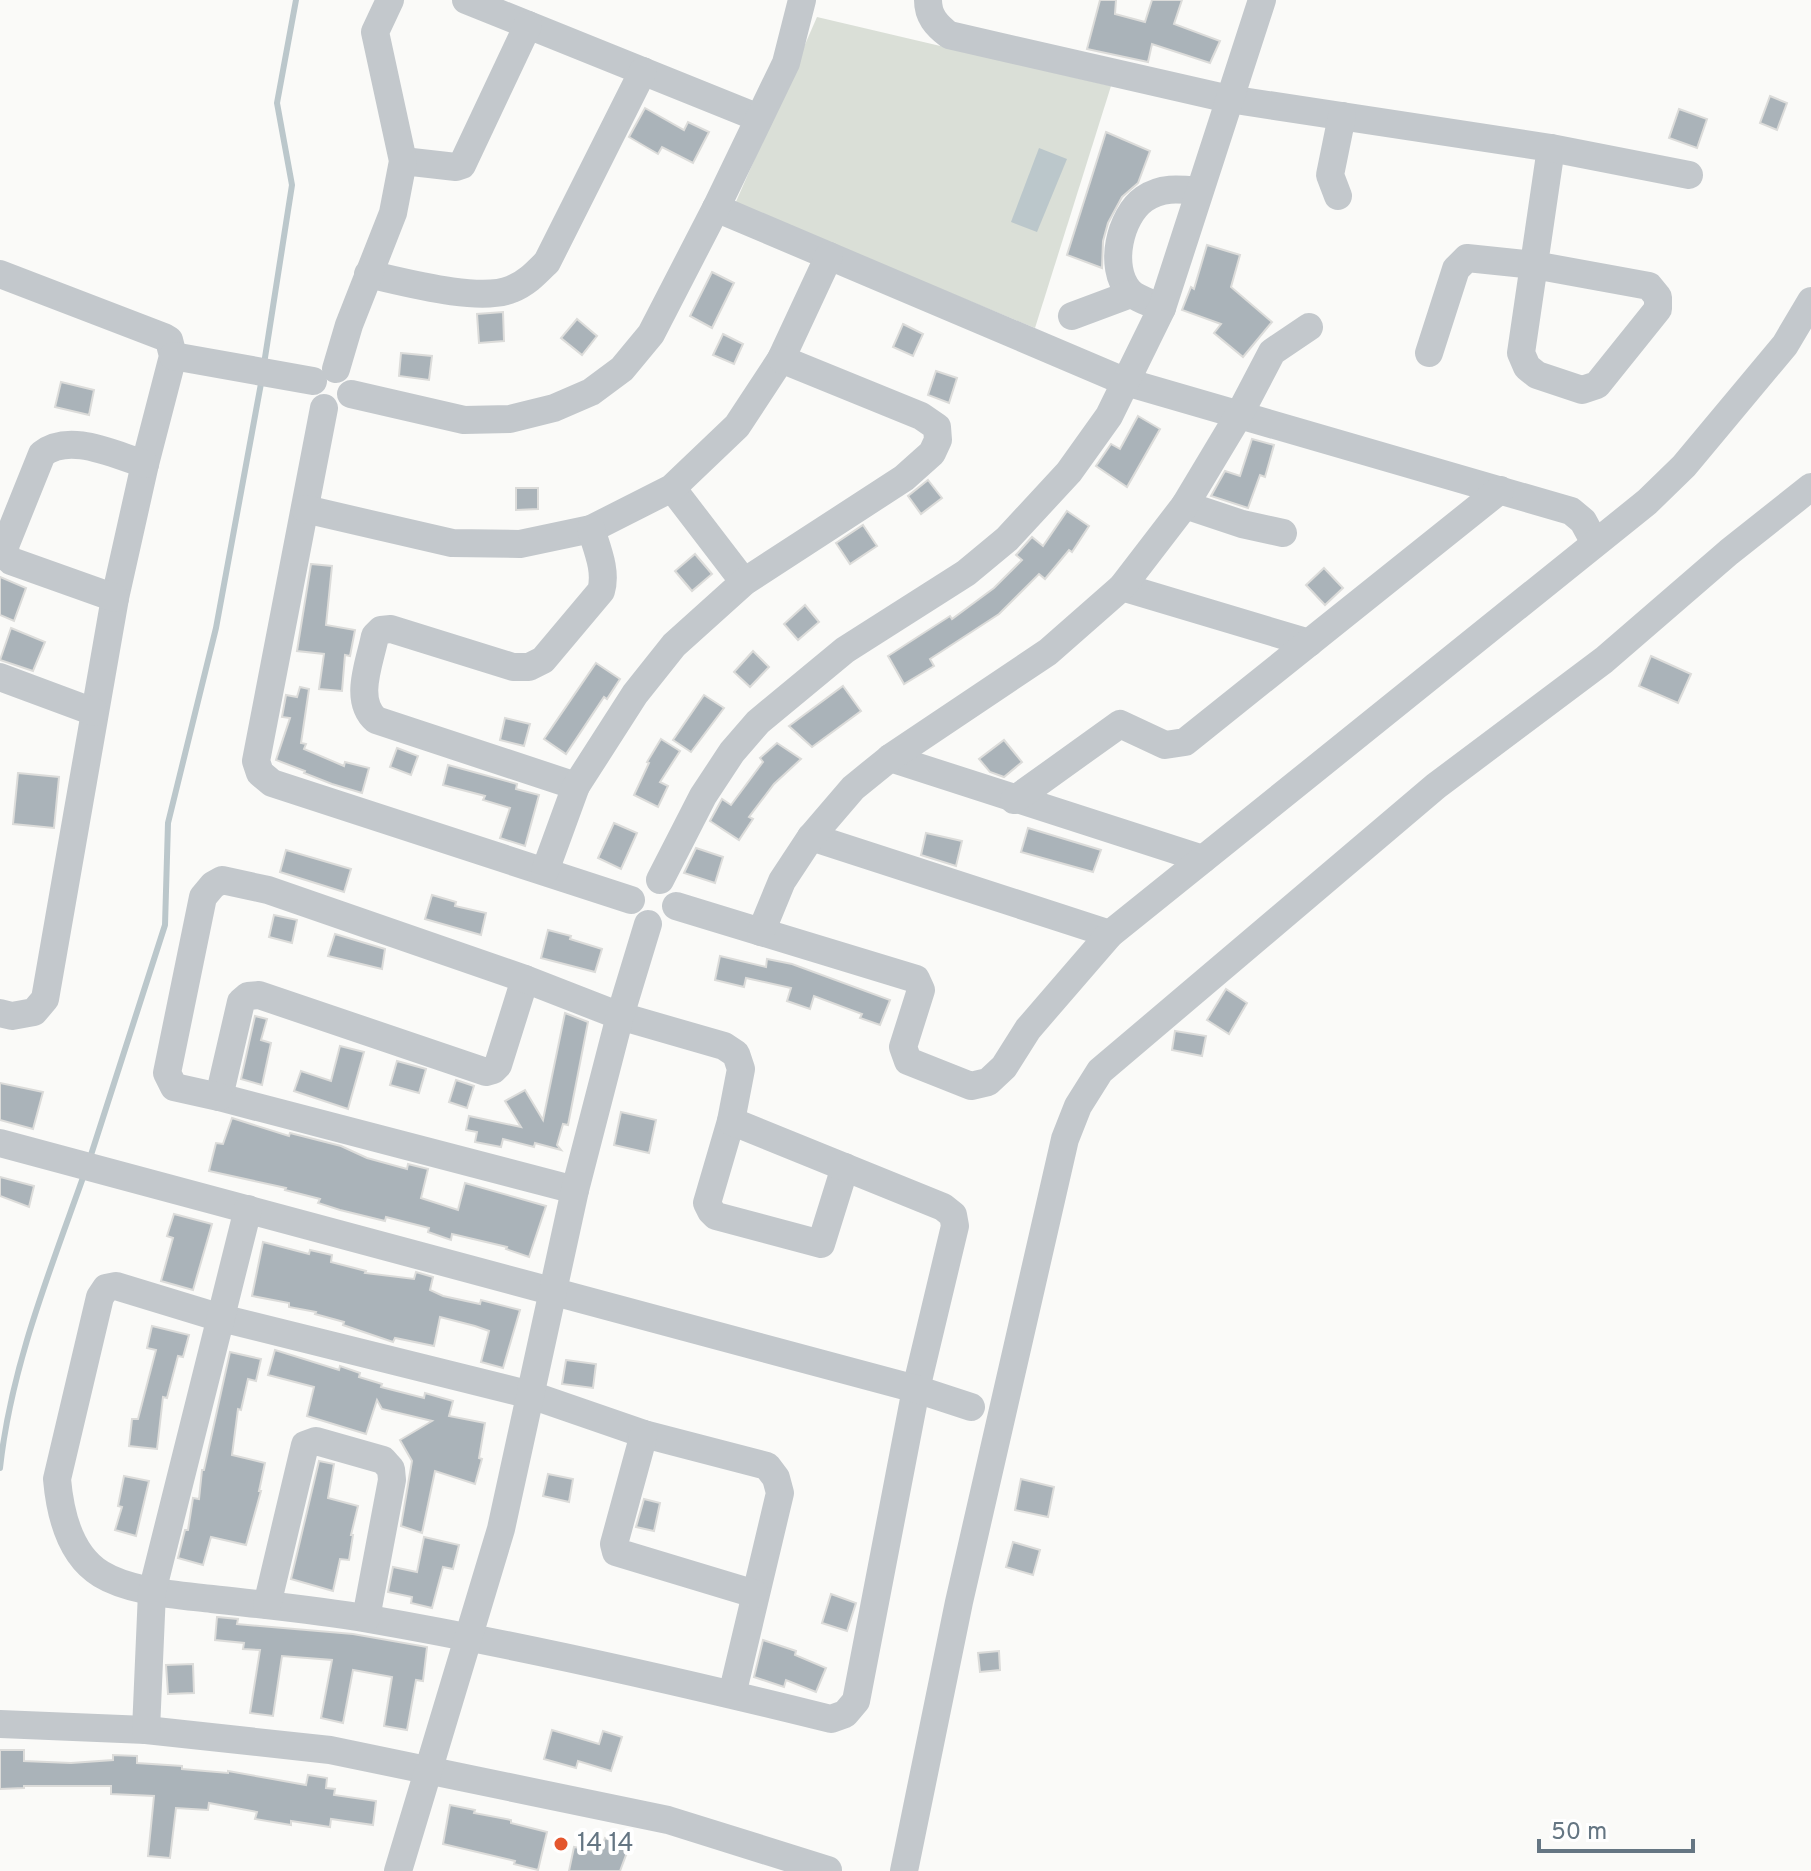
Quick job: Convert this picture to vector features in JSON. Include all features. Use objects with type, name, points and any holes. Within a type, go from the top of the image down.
[{"type":"street","points":[[173,356],[246,369],[314,376],[350,381],[351,394],[344,405],[331,409],[319,405],[312,394],[314,376],[349,325],[393,213],[403,161],[375,32],[390,0]]},
{"type":"street","points":[[466,0],[759,118]]},
{"type":"street","points":[[928,0],[928,9],[936,25],[949,35],[1229,99],[1551,148],[1689,175]]},
{"type":"street","points":[[660,880],[703,796],[732,752],[758,722],[845,650],[966,573],[1007,539],[1069,472],[1109,416],[1162,308],[1262,0]]},
{"type":"street","points":[[351,394],[464,420],[510,419],[554,408],[591,392],[622,369],[651,334],[786,63],[799,1]]},
{"type":"street","points":[[403,161],[456,167],[462,165],[528,25]]},
{"type":"street","points":[[368,274],[487,295],[511,290],[531,279],[547,262],[643,71]]},
{"type":"street","points":[[1338,196],[1330,175],[1342,116]]},
{"type":"street","points":[[1429,353],[1456,269],[1467,258],[1534,265],[1649,286],[1658,297],[1658,309],[1597,385],[1582,390],[1537,375],[1527,367],[1521,353],[1534,265],[1551,148]]},
{"type":"street","points":[[1162,308],[1131,294],[1123,283],[1119,264],[1120,243],[1133,209],[1146,198],[1169,188],[1198,191]]},
{"type":"street","points":[[716,208],[1126,382],[1571,511],[1583,521],[1595,543]]},
{"type":"street","points":[[305,509],[452,543],[520,544],[591,529],[672,488],[737,426],[781,359],[829,256]]},
{"type":"street","points":[[0,274],[164,337],[169,340],[173,356],[115,598],[45,999],[34,1012],[12,1016],[0,1013]]},
{"type":"street","points":[[1072,316],[1131,294]]},
{"type":"street","points":[[676,906],[916,979],[921,990],[903,1047],[908,1061],[971,1086],[988,1082],[1004,1067],[1028,1029],[1110,934],[1647,502],[1684,466],[1785,345],[1811,301]]},
{"type":"street","points":[[761,932],[782,881],[811,837],[853,788],[890,758],[1048,652],[1122,587],[1185,505],[1239,415],[1272,352],[1309,327]]},
{"type":"street","points":[[545,871],[576,786],[635,694],[674,645],[744,582],[904,478],[932,453],[938,440],[937,427],[921,416],[781,359]]},
{"type":"street","points":[[324,408],[256,761],[260,773],[272,783],[631,900]]},
{"type":"street","points":[[115,598],[11,561],[6,555],[5,546],[42,454],[54,444],[76,444],[145,464]]},
{"type":"street","points":[[904,1871],[963,1587],[1065,1139],[1078,1106],[1100,1071],[1436,786],[1604,660],[1729,552],[1811,487]]},
{"type":"street","points":[[672,488],[744,582]]},
{"type":"street","points":[[1014,800],[1120,724],[1165,745],[1185,742],[1500,490]]},
{"type":"street","points":[[1185,505],[1242,524],[1283,533]]},
{"type":"street","points":[[576,786],[376,720],[368,713],[363,697],[375,636],[381,630],[391,629],[513,667],[529,667],[543,660],[601,591],[603,570],[591,529]]},
{"type":"street","points":[[1122,587],[1309,643]]},
{"type":"street","points":[[0,677],[94,712]]},
{"type":"street","points":[[890,758],[1203,859]]},
{"type":"street","points":[[811,837],[1110,934]]},
{"type":"street","points":[[575,1190],[174,1087],[167,1073],[203,897],[222,880],[268,890],[525,979],[620,1016],[724,1046],[736,1054],[741,1069],[731,1121],[707,1203],[716,1216],[821,1244],[845,1167]]},
{"type":"street","points":[[646,880],[660,880],[673,891],[676,906],[670,918],[659,924],[648,924],[636,916],[631,900],[635,888],[646,880]]},
{"type":"street","points":[[398,1871],[501,1529],[575,1190],[620,1016],[648,924]]},
{"type":"street","points":[[219,1097],[241,1002],[248,996],[259,995],[486,1072],[498,1065],[525,979]]},
{"type":"street","points":[[731,1121],[943,1207],[953,1215],[955,1226],[916,1389],[856,1701],[845,1714],[831,1719],[732,1695],[366,1618],[152,1592],[103,1576],[85,1561],[68,1532],[59,1502],[57,1479],[100,1297],[106,1288],[116,1286],[221,1318],[531,1395],[644,1434],[767,1466],[776,1478],[780,1493],[732,1695]]},
{"type":"street","points":[[0,1143],[916,1389],[971,1407]]},
{"type":"street","points":[[146,1730],[152,1592],[248,1209]]},
{"type":"street","points":[[644,1434],[614,1544],[616,1552],[755,1594]]},
{"type":"street","points":[[267,1605],[305,1445],[316,1441],[383,1460],[391,1469],[392,1480],[366,1618]]},
{"type":"street","points":[[0,1724],[146,1730],[330,1750],[668,1820],[828,1870]]},
{"type":"shaded area","points":[[817,17],[1111,86],[1035,328],[735,204]]},
{"type":"shaded area","points":[[1039,148],[1067,159],[1037,232],[1011,222]]},
{"type":"building","points":[[1100,0],[1116,0],[1115,14],[1145,22],[1152,0],[1182,0],[1174,24],[1220,41],[1210,63],[1152,44],[1148,62],[1087,49]]},
{"type":"building","points":[[1770,96],[1787,103],[1777,130],[1760,123]]},
{"type":"building","points":[[645,108],[684,130],[688,122],[709,132],[693,163],[662,147],[658,154],[629,137]]},
{"type":"building","points":[[1679,109],[1707,119],[1697,148],[1669,138]]},
{"type":"building","points":[[1106,132],[1150,151],[1138,183],[1122,197],[1108,223],[1103,241],[1102,268],[1067,255]]},
{"type":"building","points":[[1207,245],[1240,255],[1231,287],[1272,322],[1243,357],[1214,333],[1221,324],[1182,310],[1191,287],[1194,289]]},
{"type":"building","points":[[712,272],[734,283],[712,328],[690,316]]},
{"type":"building","points":[[503,312],[504,341],[479,343],[477,314]]},
{"type":"building","points":[[577,319],[597,336],[582,355],[561,338]]},
{"type":"building","points":[[903,324],[923,334],[913,356],[893,347]]},
{"type":"building","points":[[723,334],[743,344],[734,364],[713,355]]},
{"type":"building","points":[[401,353],[432,356],[429,380],[399,376]]},
{"type":"building","points":[[936,371],[957,378],[949,403],[928,395]]},
{"type":"building","points":[[61,382],[94,390],[89,415],[55,407]]},
{"type":"building","points":[[1138,416],[1160,429],[1127,487],[1096,466],[1111,444],[1120,449]]},
{"type":"building","points":[[1252,439],[1274,445],[1265,477],[1260,475],[1248,508],[1211,496],[1225,471],[1240,476]]},
{"type":"building","points":[[928,480],[942,498],[921,514],[908,496]]},
{"type":"building","points":[[516,488],[538,488],[538,509],[516,510]]},
{"type":"building","points":[[1067,511],[1089,526],[1072,552],[1069,550],[1045,579],[1039,574],[999,614],[930,659],[934,666],[904,684],[888,656],[950,616],[952,619],[994,588],[1022,560],[1016,555],[1032,537],[1043,546]]},
{"type":"building","points":[[863,525],[877,546],[850,564],[836,543]]},
{"type":"building","points":[[695,554],[712,574],[692,591],[675,571]]},
{"type":"building","points":[[311,564],[332,566],[326,625],[355,630],[350,656],[345,655],[342,691],[319,689],[324,654],[297,651]]},
{"type":"building","points":[[1324,568],[1343,588],[1325,605],[1306,585]]},
{"type":"building","points":[[0,577],[26,588],[14,621],[0,615]]},
{"type":"building","points":[[805,605],[819,622],[798,640],[784,624]]},
{"type":"building","points":[[11,628],[45,642],[33,671],[0,660]]},
{"type":"building","points":[[753,651],[769,667],[750,687],[734,672]]},
{"type":"building","points":[[1651,656],[1691,674],[1678,703],[1639,686]]},
{"type":"building","points":[[596,663],[620,679],[607,699],[604,697],[566,754],[544,739]]},
{"type":"building","points":[[843,686],[861,711],[812,747],[789,726]]},
{"type":"building","points":[[300,687],[309,689],[301,743],[306,744],[304,749],[344,766],[345,762],[369,768],[362,793],[276,760],[290,718],[282,717],[286,695],[297,697]]},
{"type":"building","points":[[704,695],[724,708],[691,752],[673,740]]},
{"type":"building","points":[[505,718],[530,724],[524,746],[500,740]]},
{"type":"building","points":[[661,739],[680,751],[660,782],[668,786],[658,807],[634,795],[647,762]]},
{"type":"building","points":[[1004,740],[1022,762],[1004,777],[990,772],[979,759]]},
{"type":"building","points":[[777,743],[801,759],[774,784],[749,817],[753,819],[739,840],[710,821],[722,799],[731,805],[763,762],[760,758]]},
{"type":"building","points":[[397,748],[418,756],[411,775],[390,767]]},
{"type":"building","points":[[448,765],[517,784],[516,789],[539,795],[525,846],[500,838],[510,808],[483,800],[485,796],[443,785]]},
{"type":"building","points":[[18,773],[59,777],[54,828],[13,824]]},
{"type":"building","points":[[614,823],[637,833],[621,869],[598,858]]},
{"type":"building","points":[[1028,828],[1101,850],[1093,872],[1021,852]]},
{"type":"building","points":[[926,833],[962,841],[956,866],[921,855]]},
{"type":"building","points":[[696,848],[723,857],[715,883],[684,873]]},
{"type":"building","points":[[286,850],[351,869],[344,892],[280,872]]},
{"type":"building","points":[[432,895],[456,902],[455,906],[486,913],[481,935],[425,919]]},
{"type":"building","points":[[274,915],[297,920],[292,943],[269,937]]},
{"type":"building","points":[[548,930],[602,949],[595,972],[541,958]]},
{"type":"building","points":[[335,934],[385,949],[382,969],[328,956]]},
{"type":"building","points":[[720,956],[766,967],[767,959],[792,964],[890,1000],[880,1025],[860,1018],[862,1014],[814,996],[810,1009],[787,1001],[791,988],[746,978],[744,987],[715,980]]},
{"type":"building","points":[[1226,989],[1247,1003],[1229,1034],[1207,1020]]},
{"type":"building","points":[[565,1013],[588,1022],[568,1125],[563,1124],[557,1145],[561,1150],[503,1139],[501,1147],[475,1142],[477,1132],[466,1130],[469,1116],[521,1127],[505,1101],[525,1090],[543,1120]]},
{"type":"building","points":[[255,1016],[267,1019],[261,1040],[271,1043],[262,1085],[241,1079]]},
{"type":"building","points":[[1175,1031],[1206,1036],[1202,1056],[1172,1050]]},
{"type":"building","points":[[340,1046],[364,1052],[348,1109],[294,1091],[301,1071],[331,1081]]},
{"type":"building","points":[[397,1061],[426,1069],[419,1093],[390,1085]]},
{"type":"building","points":[[456,1080],[474,1086],[467,1108],[449,1102]]},
{"type":"building","points":[[0,1083],[43,1092],[33,1129],[0,1120]]},
{"type":"building","points":[[621,1112],[656,1120],[649,1153],[614,1145]]},
{"type":"building","points":[[232,1118],[289,1136],[290,1133],[341,1146],[367,1158],[407,1169],[408,1164],[428,1169],[421,1198],[458,1210],[465,1183],[546,1206],[529,1257],[507,1247],[452,1234],[451,1240],[428,1232],[429,1228],[340,1210],[318,1203],[320,1199],[286,1188],[209,1171],[216,1143],[223,1144]]},
{"type":"building","points":[[0,1177],[34,1186],[29,1207],[0,1196]]},
{"type":"building","points":[[174,1214],[212,1224],[193,1290],[161,1281],[173,1238],[167,1236]]},
{"type":"building","points":[[263,1242],[309,1254],[310,1250],[332,1255],[331,1262],[365,1273],[414,1279],[416,1272],[433,1277],[430,1290],[443,1296],[480,1304],[481,1300],[520,1310],[503,1368],[481,1362],[489,1331],[475,1326],[440,1317],[434,1346],[395,1338],[393,1342],[316,1312],[289,1307],[289,1303],[252,1296]]},
{"type":"building","points":[[152,1326],[189,1335],[183,1357],[178,1356],[167,1398],[163,1397],[157,1449],[129,1446],[132,1419],[138,1419],[156,1350],[147,1348]]},
{"type":"building","points":[[275,1350],[339,1370],[340,1366],[360,1373],[359,1377],[382,1384],[381,1387],[424,1398],[425,1393],[453,1401],[449,1416],[485,1423],[479,1458],[482,1459],[475,1484],[435,1471],[422,1533],[401,1526],[412,1461],[400,1440],[432,1421],[382,1409],[377,1400],[366,1434],[307,1416],[314,1387],[268,1375]]},
{"type":"building","points":[[230,1352],[261,1359],[256,1381],[248,1379],[241,1410],[238,1409],[232,1455],[265,1463],[261,1491],[246,1545],[211,1537],[203,1565],[178,1558],[185,1530],[188,1530],[193,1498],[199,1499],[202,1470]]},
{"type":"building","points":[[566,1360],[596,1364],[593,1388],[562,1384]]},
{"type":"building","points":[[319,1461],[334,1464],[328,1498],[358,1506],[349,1560],[340,1559],[333,1591],[291,1579]]},
{"type":"building","points":[[548,1474],[573,1479],[569,1502],[543,1496]]},
{"type":"building","points":[[124,1476],[149,1481],[136,1536],[115,1530],[122,1507],[118,1506]]},
{"type":"building","points":[[1021,1479],[1054,1487],[1048,1517],[1015,1510]]},
{"type":"building","points":[[644,1499],[660,1503],[654,1531],[636,1527]]},
{"type":"building","points":[[424,1537],[459,1545],[453,1569],[443,1567],[432,1608],[411,1603],[412,1597],[388,1592],[393,1567],[417,1572]]},
{"type":"building","points":[[1013,1542],[1040,1550],[1033,1575],[1006,1567]]},
{"type":"building","points":[[831,1594],[856,1603],[847,1631],[822,1623]]},
{"type":"building","points":[[217,1617],[238,1619],[237,1624],[353,1634],[427,1647],[423,1681],[416,1680],[407,1730],[384,1726],[392,1677],[353,1670],[343,1723],[321,1718],[332,1660],[282,1656],[273,1716],[250,1713],[260,1650],[243,1649],[244,1643],[215,1640]]},
{"type":"building","points":[[763,1640],[796,1651],[795,1655],[826,1668],[816,1692],[786,1680],[784,1687],[754,1677]]},
{"type":"building","points":[[999,1651],[1000,1670],[980,1672],[978,1653]]},
{"type":"building","points":[[193,1664],[194,1693],[168,1694],[166,1665]]},
{"type":"building","points":[[552,1730],[599,1744],[603,1731],[622,1737],[611,1771],[578,1761],[576,1768],[544,1759]]},
{"type":"building","points":[[0,1750],[24,1750],[24,1761],[71,1763],[113,1760],[113,1755],[137,1756],[137,1763],[228,1771],[306,1785],[308,1775],[327,1778],[326,1788],[335,1789],[334,1795],[376,1801],[373,1825],[331,1819],[330,1827],[291,1821],[291,1825],[255,1819],[257,1812],[209,1803],[208,1810],[176,1808],[170,1858],[148,1856],[154,1796],[111,1794],[111,1786],[0,1789]]},
{"type":"building","points":[[450,1805],[547,1832],[538,1870],[514,1864],[515,1861],[443,1844]]},
{"type":"building","points":[[605,1838],[629,1847],[620,1871],[569,1871],[574,1847],[600,1852]]},
{"type":"waterway","points":[[264,364],[292,185],[277,103],[296,0]]},
{"type":"waterway","points":[[90,1158],[165,925],[168,823],[216,628],[262,378]]},
{"type":"waterway","points":[[0,1468],[5,1430],[23,1355],[85,1172]]},
{"type":"place","name":"14 14","points":[[561,1844]]}]
